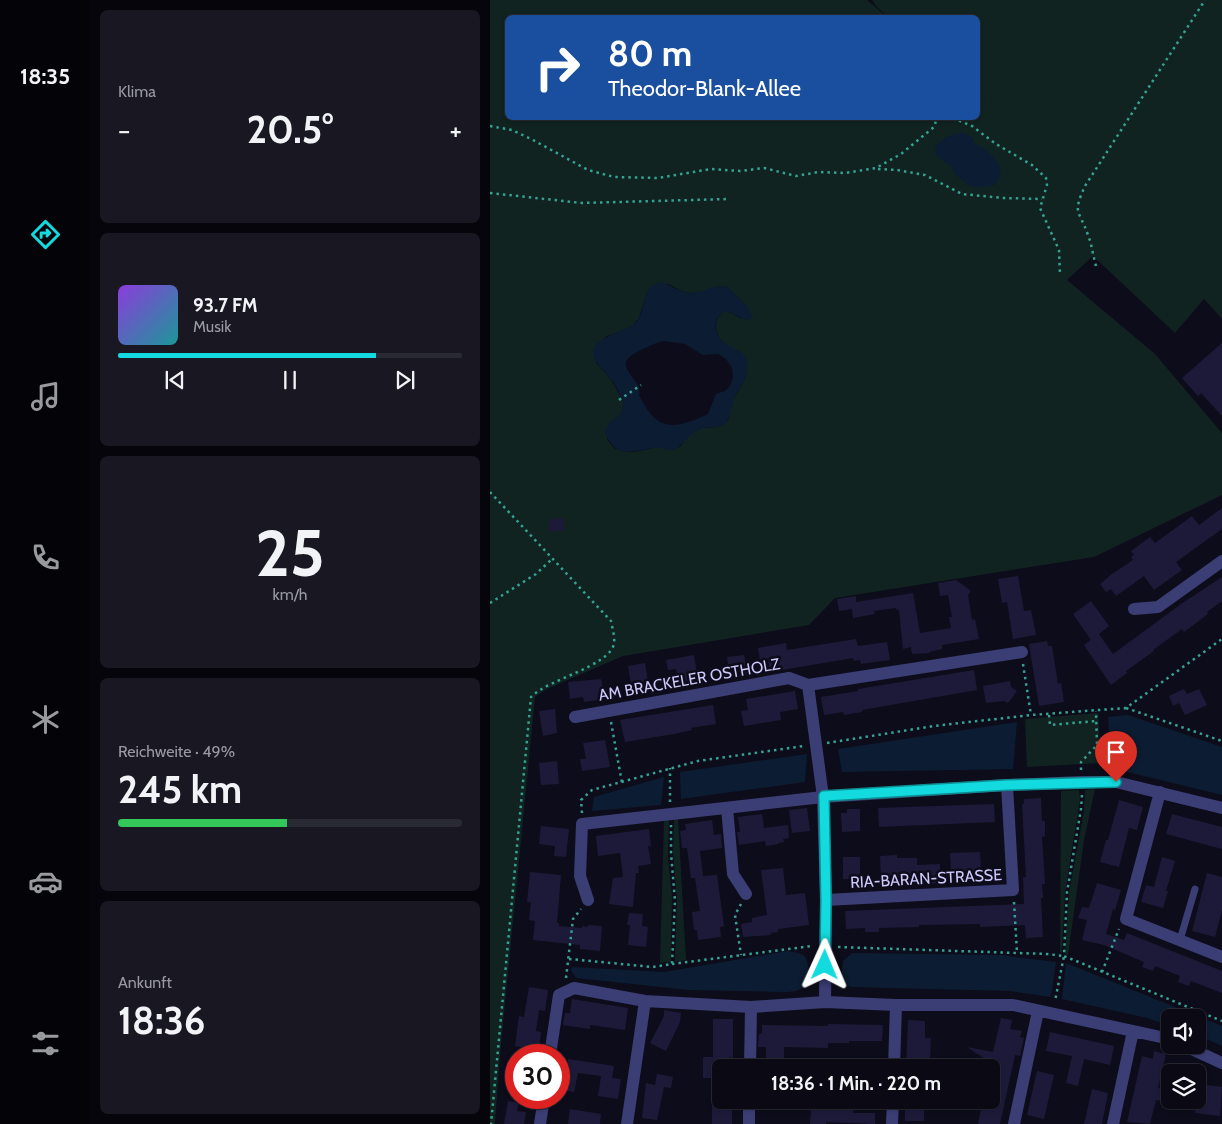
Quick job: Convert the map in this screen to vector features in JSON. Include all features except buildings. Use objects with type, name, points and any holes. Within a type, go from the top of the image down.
[{"type":"street","points":[[1134,609],[1158,607],[1222,561]]},
{"type":"street","name":"AM BRACKELER OSTHOLZ","points":[[575,716],[789,678],[808,685],[1022,652]]},
{"type":"street","points":[[808,685],[824,796],[825,1002]]},
{"type":"street","points":[[588,900],[580,876],[582,824],[824,796],[1081,782],[1116,782],[1222,808]]},
{"type":"street","name":"RIA-BARAN-STRASSE","points":[[826,900],[1013,890],[1007,785]]},
{"type":"street","points":[[1160,792],[1126,919],[1222,957]]},
{"type":"street","points":[[728,808],[733,874],[746,894]]},
{"type":"street","points":[[552,1044],[559,995],[574,988],[645,1001],[750,1007],[825,1002],[896,1005],[1013,1005],[1161,1037]]},
{"type":"street","points":[[627,1124],[645,1001]]},
{"type":"street","points":[[894,1059],[896,1005]]},
{"type":"street","points":[[750,1007],[750,1059]]},
{"type":"street","points":[[1014,1124],[1038,1011]]},
{"type":"street","points":[[1113,1124],[1134,1031]]},
{"type":"street","points":[[1202,1054],[1222,1063]]},
{"type":"street","points":[[540,1124],[542,1109]]},
{"type":"street","points":[[749,1109],[749,1124]]},
{"type":"street","points":[[892,1124],[893,1109]]},
{"type":"lane","points":[[1180,940],[1195,889]]},
{"type":"path","points":[[1096,266],[1088,234],[1078,214],[1078,202],[1085,186],[1205,0]]},
{"type":"path","points":[[876,168],[901,154],[934,127],[936,120]]},
{"type":"path","points":[[958,120],[972,126],[996,144],[1032,165],[1046,178],[1040,208],[1059,250],[1060,275]]},
{"type":"path","points":[[490,126],[512,130],[588,170],[614,178],[658,178],[711,170],[740,171],[764,168],[796,176],[819,172],[845,174],[876,168],[925,175],[962,194],[1042,199]]},
{"type":"path","points":[[490,193],[582,202],[728,199]]},
{"type":"path","points":[[619,400],[642,385]]},
{"type":"path","points":[[490,492],[611,621],[614,644],[604,657],[582,670],[538,690],[531,697],[491,1124]]},
{"type":"path","points":[[490,602],[536,574],[553,558]]},
{"type":"path","points":[[1126,708],[1222,639]]},
{"type":"path","points":[[1022,652],[1031,715]]},
{"type":"path","points":[[582,824],[582,800],[592,790],[622,783],[670,767],[698,761],[934,726],[1031,715],[1126,708],[1222,741]]},
{"type":"path","points":[[609,709],[622,783]]},
{"type":"path","points":[[1053,1014],[1064,956],[1067,892],[1081,809],[1081,762],[1097,745],[1096,711]]},
{"type":"path","points":[[1049,714],[1050,724],[1096,721]]},
{"type":"path","points":[[670,767],[670,854],[675,901],[672,964]]},
{"type":"path","points":[[1013,890],[1017,953]]},
{"type":"path","points":[[741,955],[735,915],[746,894]]},
{"type":"path","points":[[565,992],[573,918],[588,900]]},
{"type":"path","points":[[1102,972],[1121,926],[1126,919]]},
{"type":"path","points":[[568,959],[653,967],[810,946],[1047,954],[1064,956],[1222,1021]]},
{"type":"green space","points":[[490,0],[867,0],[885,15],[505,15],[505,120],[980,120],[980,15],[886,15],[872,0],[1222,0],[1222,319],[1204,299],[1175,333],[1093,256],[1067,280],[1155,354],[1222,433],[1222,495],[1094,557],[835,598],[809,625],[623,656],[547,689],[535,697],[500,1054],[495,1124],[490,1124]],"holes":[[[668,284],[682,291],[696,293],[722,286],[727,287],[747,306],[742,319],[726,311],[719,317],[716,326],[720,339],[744,357],[747,366],[746,376],[733,400],[728,420],[722,425],[696,431],[680,447],[653,448],[634,452],[621,451],[614,448],[607,439],[611,422],[621,414],[624,402],[610,378],[596,363],[605,337],[632,327],[639,318],[647,292]]]},
{"type":"green space","points":[[1098,713],[1101,763],[1027,767],[1025,719]]},
{"type":"green space","points":[[1095,789],[1084,840],[1068,955],[1065,954],[1069,893],[1084,811],[1085,790]]},
{"type":"green space","points":[[1079,790],[1080,800],[1065,892],[1062,953],[1060,952],[1061,791]]},
{"type":"green space","points":[[678,818],[686,960],[675,962],[677,901],[673,852],[674,819]]},
{"type":"green space","points":[[669,819],[668,857],[672,896],[671,962],[660,963],[664,820]]},
{"type":"water","points":[[962,132],[974,139],[974,143],[994,157],[1000,167],[1000,172],[998,181],[994,185],[971,187],[935,154],[936,145],[946,137]]},
{"type":"water","points":[[660,282],[683,292],[691,293],[722,286],[727,287],[747,306],[752,316],[751,319],[746,320],[726,311],[716,321],[717,334],[723,342],[741,352],[745,357],[747,363],[746,374],[734,399],[731,413],[724,424],[695,431],[679,447],[672,450],[656,448],[621,451],[608,438],[606,430],[610,423],[621,414],[624,402],[614,384],[598,365],[593,352],[595,346],[601,340],[626,329],[638,320],[649,289]],"holes":[[[664,341],[685,344],[703,355],[718,354],[726,359],[732,368],[733,378],[730,386],[725,391],[716,394],[708,414],[685,423],[667,424],[652,416],[646,407],[639,395],[637,383],[626,367],[626,362],[639,351]]]},
{"type":"water","points":[[1128,715],[1222,747],[1222,795],[1111,768],[1108,717]]},
{"type":"water","points":[[1017,722],[1013,769],[842,772],[838,749]]},
{"type":"water","points":[[807,754],[805,782],[681,799],[680,772]]},
{"type":"water","points":[[664,777],[661,805],[592,811],[594,797]]},
{"type":"water","points":[[787,951],[803,955],[808,966],[808,977],[805,985],[796,991],[790,992],[689,990],[576,978],[571,970],[572,967],[664,972]]},
{"type":"water","points":[[852,953],[1001,955],[1056,962],[1051,997],[1010,991],[851,987],[842,980],[842,973],[843,961]]},
{"type":"water","points":[[1066,963],[1180,1009],[1161,1009],[1161,1023],[1062,999]]},
{"type":"water","points":[[1206,1020],[1222,1026],[1222,1046],[1206,1039]]},
{"type":"route","points":[[825,965],[824,796],[1007,785],[1116,782]]}]
